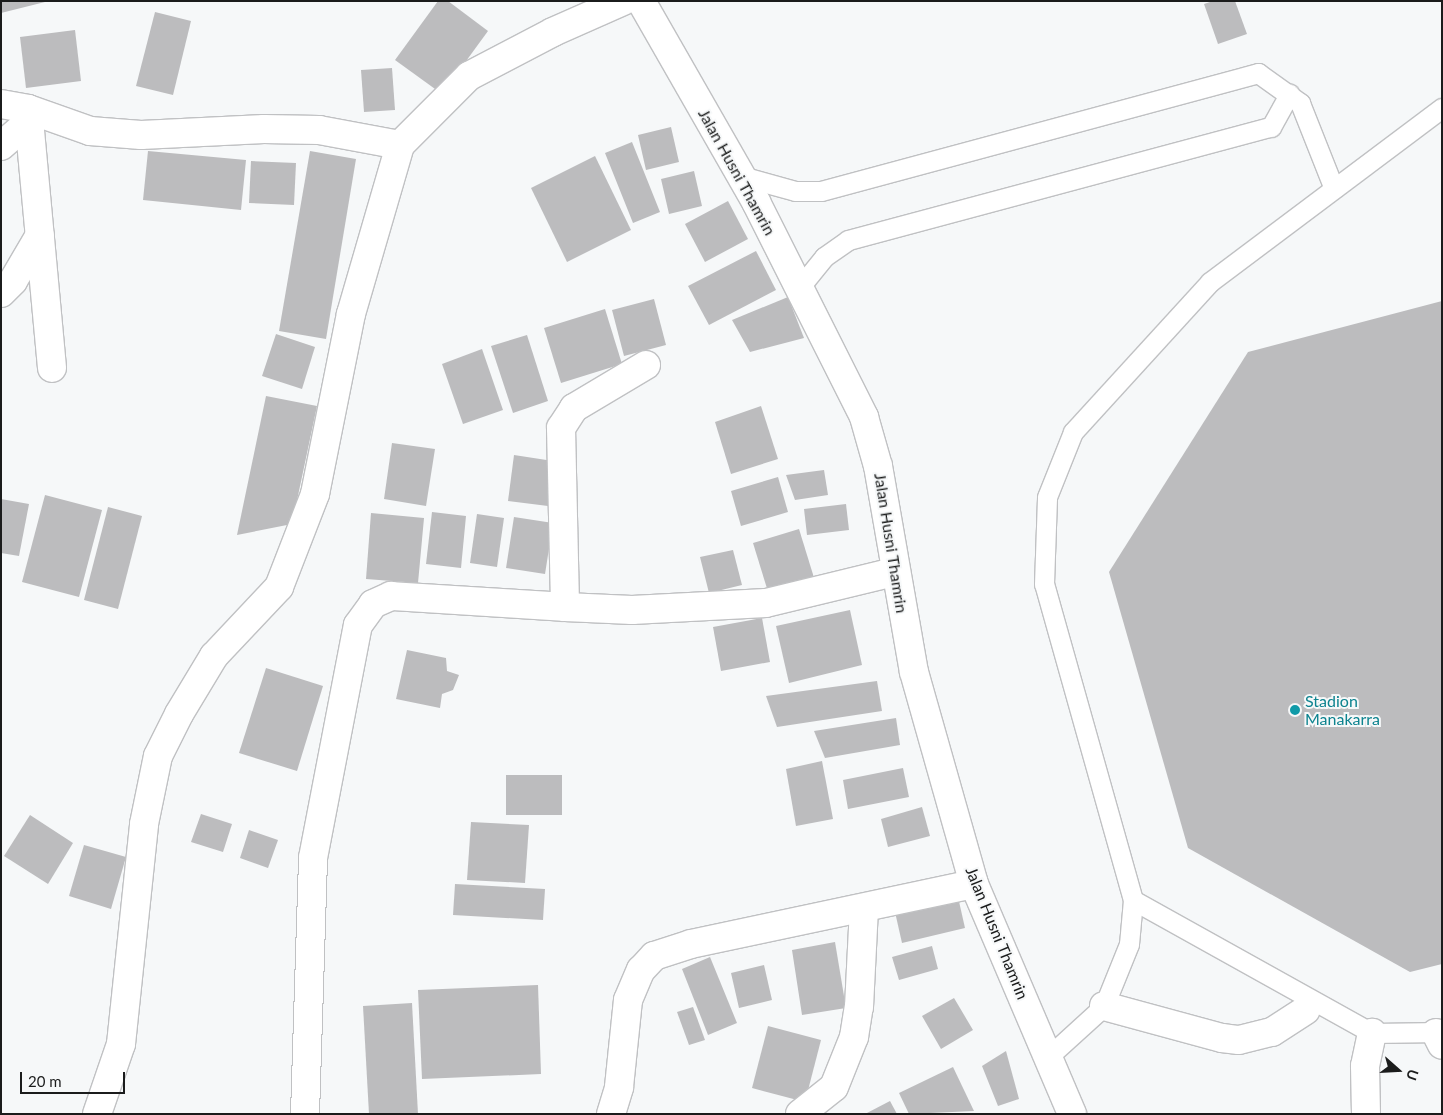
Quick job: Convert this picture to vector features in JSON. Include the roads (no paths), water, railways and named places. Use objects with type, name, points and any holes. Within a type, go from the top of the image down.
[{"type":"street","points":[[97,1114],[122,1044],[144,824],[158,756],[179,714],[214,656],[279,587],[283,579],[315,494],[351,314],[400,145],[469,76],[553,32],[623,1]]},
{"type":"street","name":"Jalan Husni Thamrin","points":[[641,1],[741,176],[864,417],[878,466],[894,572],[914,672],[974,884],[1072,1114]]},
{"type":"street","points":[[1,104],[28,116],[90,131],[141,135],[264,129],[318,130],[400,145]]},
{"type":"street","points":[[1,146],[28,116]]},
{"type":"street","points":[[28,116],[36,172],[52,368]]},
{"type":"street","points":[[1,293],[13,281],[40,235]]},
{"type":"street","points":[[565,607],[561,428],[574,408],[646,365]]},
{"type":"street","points":[[305,1114],[313,858],[358,626],[373,604],[391,596],[632,610],[766,603],[894,572]]},
{"type":"street","points":[[611,1114],[619,1087],[628,1000],[641,970],[654,956],[692,944],[974,884]]},
{"type":"street","points":[[800,1114],[834,1086],[854,1037],[859,1007],[864,908]]},
{"type":"street","points":[[1104,1006],[1222,1038],[1239,1040],[1272,1032],[1309,1005]]},
{"type":"street","points":[[1366,1114],[1366,1066],[1372,1033]]},
{"type":"lane","points":[[741,176],[795,190],[820,191],[1258,73],[1300,103],[1334,189]]},
{"type":"lane","points":[[799,288],[824,257],[848,240],[1271,127],[1289,94]]},
{"type":"lane","points":[[1048,1056],[1104,1006],[1129,944],[1133,900],[1044,584],[1047,497],[1073,432],[1210,282],[1442,108]]},
{"type":"lane","points":[[1133,900],[1309,1005],[1372,1033],[1440,1037]]},
{"type":"place","name":"Stadion Manakarra","points":[[1295,710]]}]
